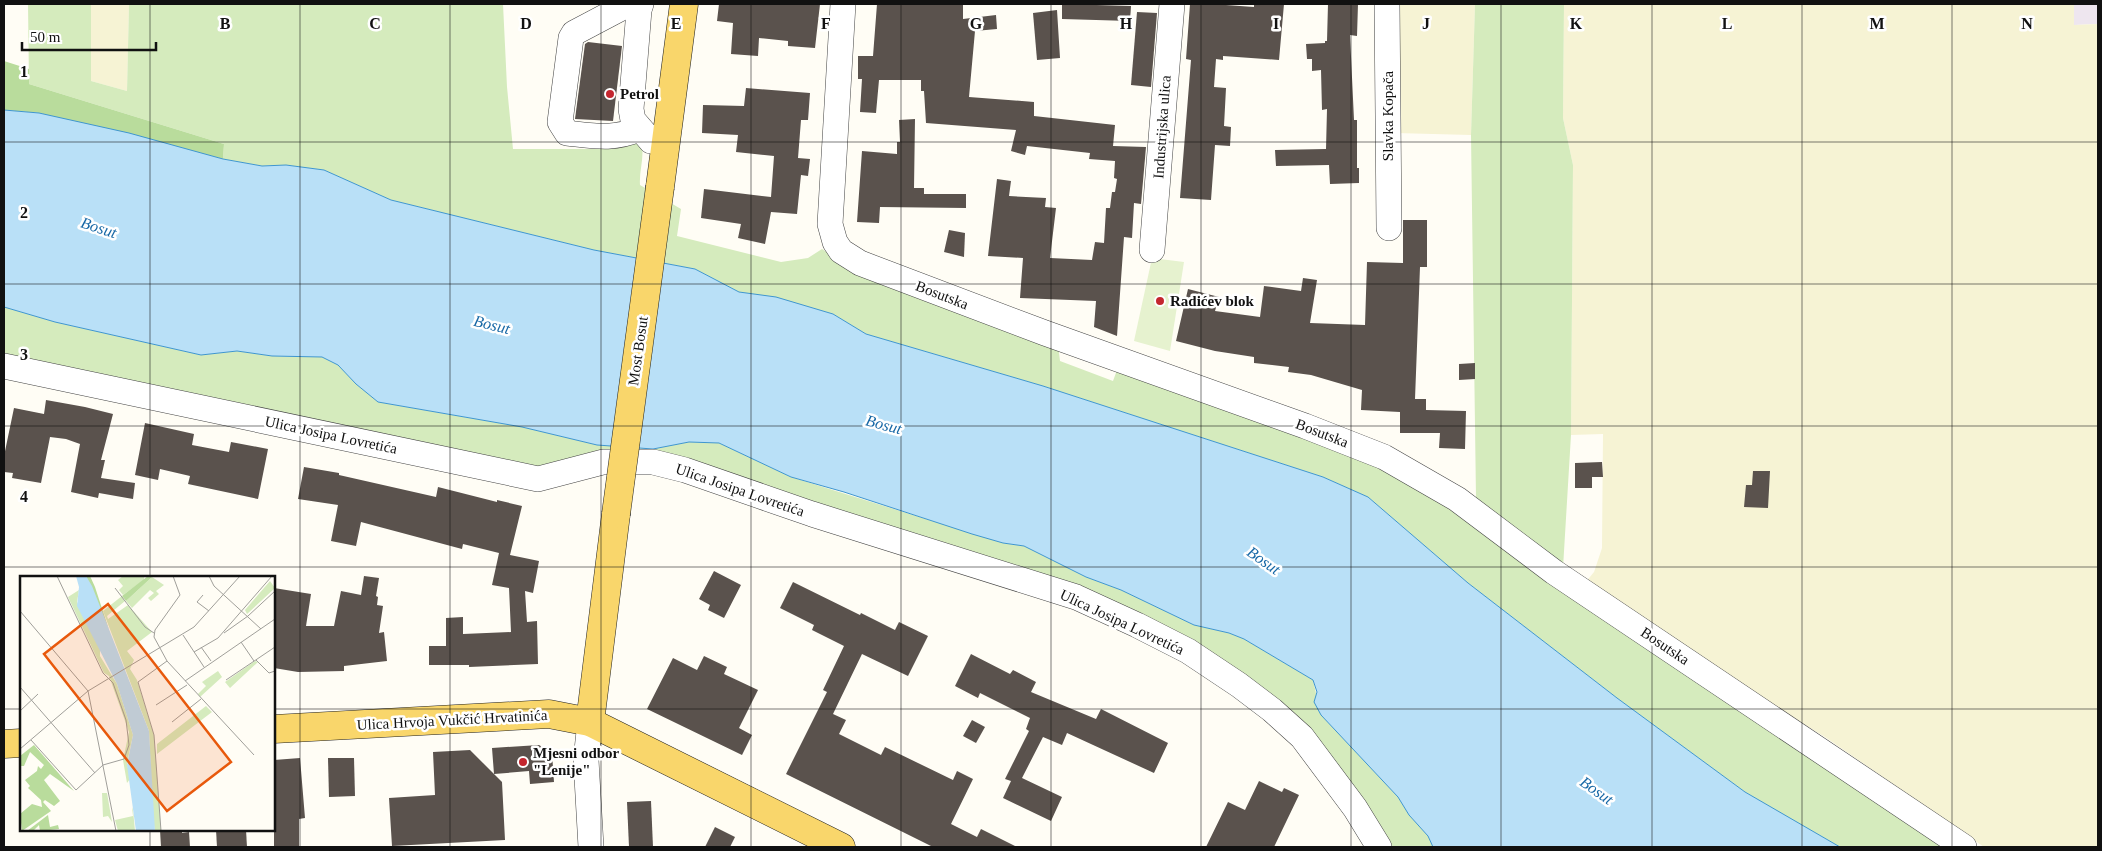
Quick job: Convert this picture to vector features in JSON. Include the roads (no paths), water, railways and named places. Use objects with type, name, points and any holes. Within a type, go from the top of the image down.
[{"type":"main road","name":"Most Bosut","points":[[590,722],[684,4]]},
{"type":"main road","name":"Ulica Hrvoja Vukčić Hrvatinića","points":[[275,729],[549,714],[590,722],[841,847]]},
{"type":"main road","points":[[4,744],[20,743]]},
{"type":"street","name":"Bosutska","points":[[843,4],[830,224],[835,242],[841,251],[860,264],[1305,426],[1384,457],[1457,499],[1554,572],[1964,847]]},
{"type":"street","name":"Industrijska ulica","points":[[1152,250],[1172,4]]},
{"type":"street","name":"Slavka Kopača","points":[[1388,4],[1389,228]]},
{"type":"street","points":[[639,129],[626,135],[610,138],[567,133],[560,122],[571,38],[574,33],[635,5],[631,108],[633,120],[639,129],[664,154]]},
{"type":"street","name":"Ulica Josipa Lovretića","points":[[4,366],[538,479],[603,462],[653,462],[685,470],[812,514],[1076,597],[1188,651],[1272,710],[1302,737],[1355,808],[1379,847]]},
{"type":"street","points":[[590,722],[586,760],[591,847]]},
{"type":"water","name":"Bosut","points":[[4,110],[39,113],[129,133],[223,159],[262,166],[286,165],[324,170],[391,200],[594,250],[695,269],[739,292],[776,297],[833,314],[866,334],[1043,386],[1323,477],[1368,497],[1468,583],[1617,698],[1745,792],[1840,847],[1433,847],[1428,836],[1409,815],[1398,797],[1321,715],[1314,702],[1317,692],[1313,680],[1244,639],[1229,633],[1194,625],[1121,590],[1086,577],[1024,546],[1003,543],[972,534],[844,492],[791,477],[719,443],[689,442],[653,449],[597,445],[522,427],[378,402],[356,384],[338,365],[322,357],[272,356],[237,351],[201,355],[55,322],[4,307]]},
{"type":"place","name":"Petrol","points":[[610,94]]},
{"type":"place","name":"Radićev blok","points":[[1160,301]]},
{"type":"place","name":"Mjesni odbor \"Lenije\"","points":[[523,762]]}]
